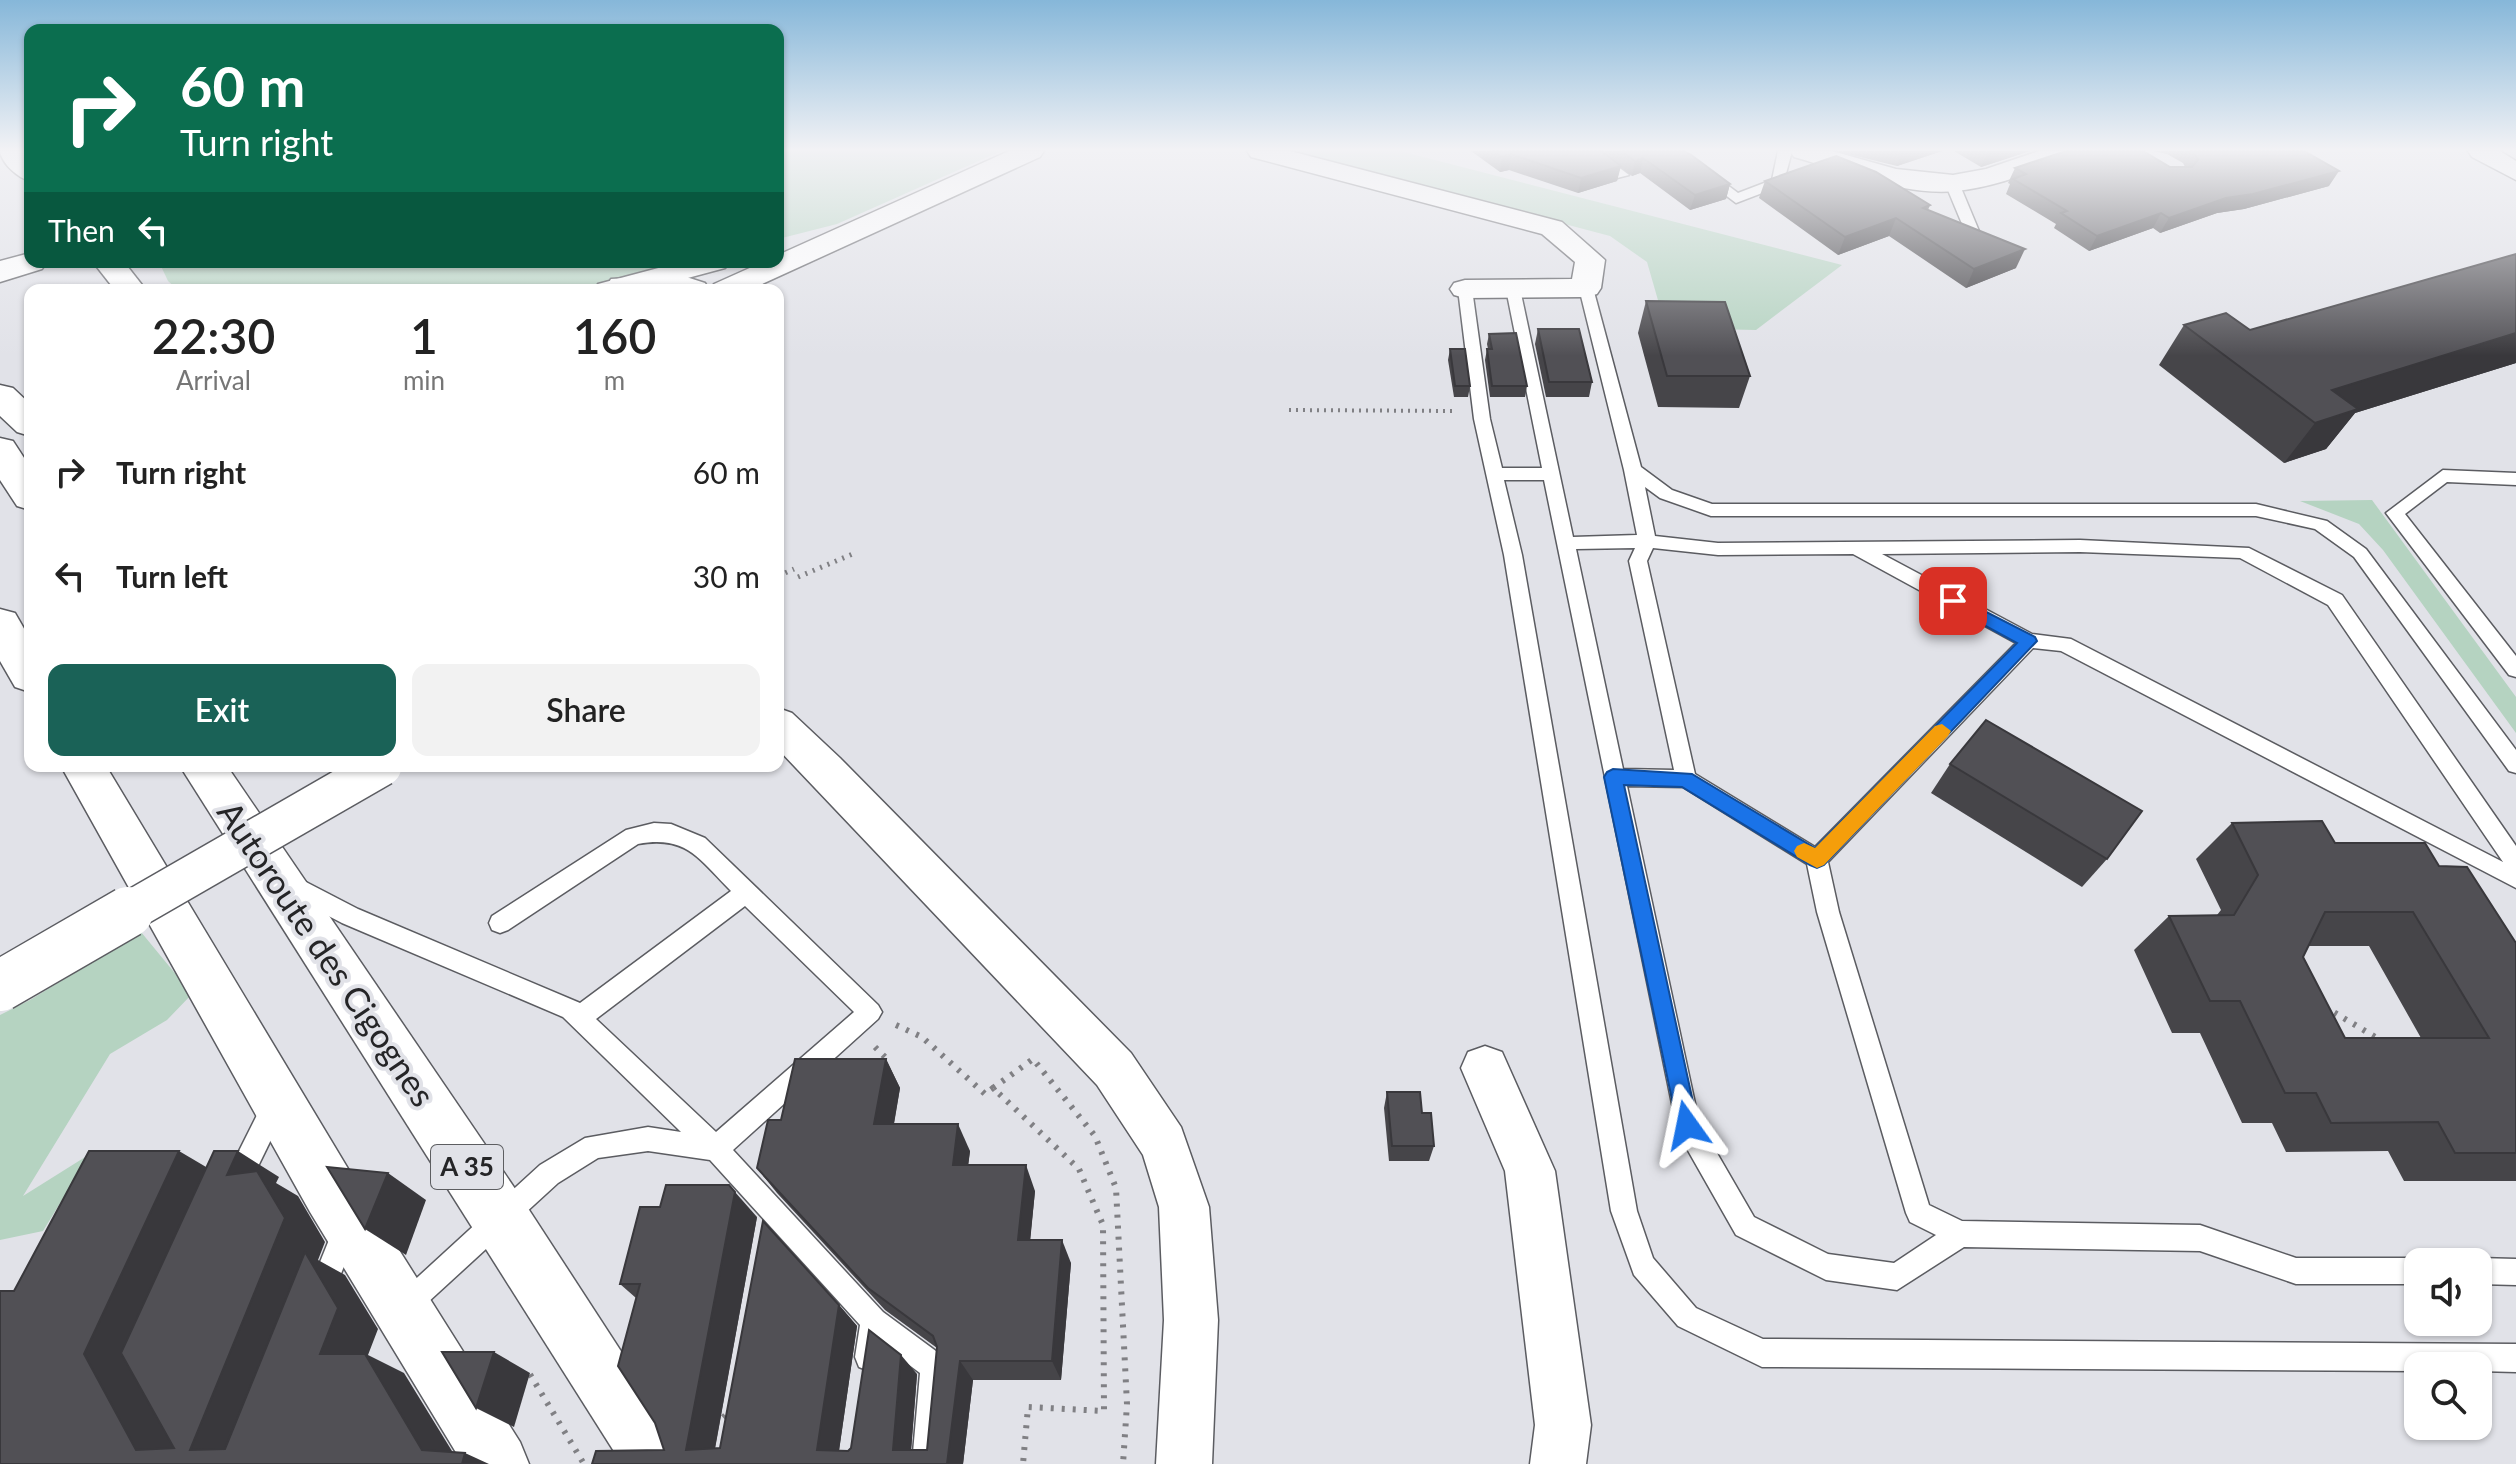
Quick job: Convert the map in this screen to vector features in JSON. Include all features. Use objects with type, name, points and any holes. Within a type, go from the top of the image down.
[{"type":"highway","points":[[0,396],[24,418]]},
{"type":"highway","points":[[0,450],[24,488]]},
{"type":"highway","points":[[0,624],[24,666]]},
{"type":"highway","points":[[87,772],[349,1222],[498,1464]]},
{"type":"highway","name":"Autoroute des Cigognes","points":[[206,772],[271,875],[500,1216],[658,1464]]},
{"type":"street","points":[[784,264],[882,219]]},
{"type":"street","points":[[1465,289],[1586,288],[1590,260],[1552,228],[1519,219]]},
{"type":"street","points":[[784,245],[843,237]]},
{"type":"street","points":[[113,268],[126,284]]},
{"type":"street","points":[[631,284],[692,268]]},
{"type":"street","points":[[738,284],[774,268]]},
{"type":"street","points":[[784,730],[1114,1069],[1164,1144],[1184,1207],[1190,1306],[1184,1464]]},
{"type":"street","points":[[0,986],[372,772]]},
{"type":"street","points":[[1485,1068],[1530,1171],[1563,1425],[1558,1464]]},
{"type":"lane","points":[[1967,219],[1972,231]]},
{"type":"lane","points":[[1586,288],[1633,470],[1647,541],[1638,561],[1686,779]]},
{"type":"lane","points":[[1465,289],[1481,411],[1513,555],[1624,1211],[1643,1266],[1687,1317],[1762,1353],[2516,1358]]},
{"type":"lane","points":[[1513,289],[1687,1125],[1745,1226],[1826,1267],[1897,1277],[1960,1234]]},
{"type":"lane","points":[[1633,470],[1666,494],[1711,510],[2256,510],[2321,525],[2360,553],[2384,582],[2516,765]]},
{"type":"lane","points":[[1495,474],[1553,474]]},
{"type":"lane","points":[[2516,479],[2443,476],[2395,513],[2516,670]]},
{"type":"lane","points":[[1567,543],[1647,541],[1718,549],[2080,546],[2243,552],[2335,600],[2516,863]]},
{"type":"lane","points":[[1853,547],[2029,641],[2064,644],[2516,879]]},
{"type":"lane","points":[[1817,859],[2029,641]]},
{"type":"lane","points":[[1613,777],[1686,779],[1817,859],[1828,912],[1919,1213],[1960,1234],[2200,1238],[2296,1271],[2404,1271]]},
{"type":"lane","points":[[500,923],[633,836],[651,831],[673,831],[690,837],[870,1012],[716,1149]]},
{"type":"lane","points":[[271,875],[350,916],[571,1010],[716,1149],[874,1321],[934,1367],[926,1464]]},
{"type":"lane","points":[[579,1018],[744,891]]},
{"type":"lane","points":[[227,1205],[278,1100]]},
{"type":"lane","points":[[402,1308],[549,1174],[594,1147],[648,1139],[716,1149]]},
{"type":"lane","points":[[768,1240],[774,1210]]},
{"type":"lane","points":[[310,1321],[349,1222]]},
{"type":"lane","points":[[2492,1271],[2516,1272]]},
{"type":"lane","points":[[866,1378],[874,1321]]},
{"type":"path","points":[[1289,410],[1481,411]]},
{"type":"path","points":[[798,577],[855,553]]},
{"type":"path","points":[[784,573],[794,569]]},
{"type":"path","points":[[2311,998],[2392,1048]]},
{"type":"path","points":[[870,1012],[922,1037],[985,1094],[1033,1059],[1095,1136],[1116,1188],[1127,1404],[1123,1464]]},
{"type":"path","points":[[993,1088],[1079,1169],[1103,1225],[1104,1411],[1028,1407],[1023,1464]]},
{"type":"path","points":[[709,1431],[743,1399]]},
{"type":"green space","points":[[784,219],[848,219],[784,237]]},
{"type":"green space","points":[[1547,219],[1665,219],[1842,265],[1756,330],[1666,328],[1647,262],[1610,236]]},
{"type":"green space","points":[[162,268],[663,268],[598,284],[171,284]]},
{"type":"green space","points":[[2372,500],[2516,697],[2516,733],[2383,550],[2359,524],[2300,501]]},
{"type":"green space","points":[[141,932],[192,994],[167,1020],[110,1054],[23,1196],[90,1154],[43,1231],[0,1240],[0,1015]]},
{"type":"building","points":[[1820,219],[1892,219],[1845,237]]},
{"type":"building","points":[[1898,219],[1951,219],[2025,249],[1974,269]]},
{"type":"building","points":[[2071,219],[2143,219],[2097,236]]},
{"type":"building","points":[[2516,254],[2516,333],[2332,390],[2358,409],[2315,423],[2184,325],[2226,313],[2250,330]]},
{"type":"building","points":[[1646,301],[1725,302],[1750,376],[1667,376]]},
{"type":"building","points":[[1538,329],[1579,329],[1592,382],[1549,382]]},
{"type":"building","points":[[1516,333],[1527,386],[1492,386],[1487,349],[1492,349],[1489,334]]},
{"type":"building","points":[[1450,349],[1465,349],[1470,386],[1455,386]]},
{"type":"building","points":[[1986,720],[2142,811],[2107,859],[1950,764]]},
{"type":"building","points":[[2322,821],[2335,843],[2425,843],[2439,866],[2467,867],[2516,943],[2516,1153],[2455,1153],[2438,1122],[2331,1123],[2316,1093],[2285,1093],[2240,1001],[2210,1001],[2169,916],[2234,915],[2258,875],[2232,823]],"holes":[[[2325,912],[2413,912],[2489,1038],[2345,1038],[2303,957]]]},
{"type":"building","points":[[795,1059],[886,1059],[874,1124],[958,1124],[953,1165],[1026,1165],[1018,1240],[1062,1240],[1052,1361],[960,1361],[947,1464],[592,1464],[596,1451],[664,1450],[655,1423],[618,1366],[640,1284],[620,1284],[640,1207],[660,1207],[666,1185],[729,1185],[735,1192],[686,1450],[720,1448],[763,1221],[839,1305],[817,1450],[848,1451],[851,1448],[869,1330],[901,1355],[893,1450],[927,1450],[937,1347],[933,1336],[868,1288],[757,1168],[768,1120],[781,1120]]},
{"type":"building","points":[[1387,1092],[1420,1092],[1422,1113],[1431,1113],[1434,1146],[1392,1146]]},
{"type":"building","points":[[89,1151],[179,1151],[84,1354],[136,1450],[174,1448],[121,1353],[214,1151],[238,1151],[227,1175],[257,1171],[285,1218],[190,1450],[225,1449],[305,1252],[338,1308],[320,1354],[365,1354],[422,1450],[465,1453],[462,1464],[0,1464],[0,1291],[14,1291]]},
{"type":"building","points":[[327,1167],[388,1173],[365,1229]]},
{"type":"building","points":[[442,1352],[494,1352],[476,1408]]},
{"type":"slow traffic","points":[[1804,851],[1817,859],[1942,731]]},
{"type":"route","points":[[1687,1125],[1613,777],[1686,779],[1817,859],[2029,641],[1953,601]]}]
